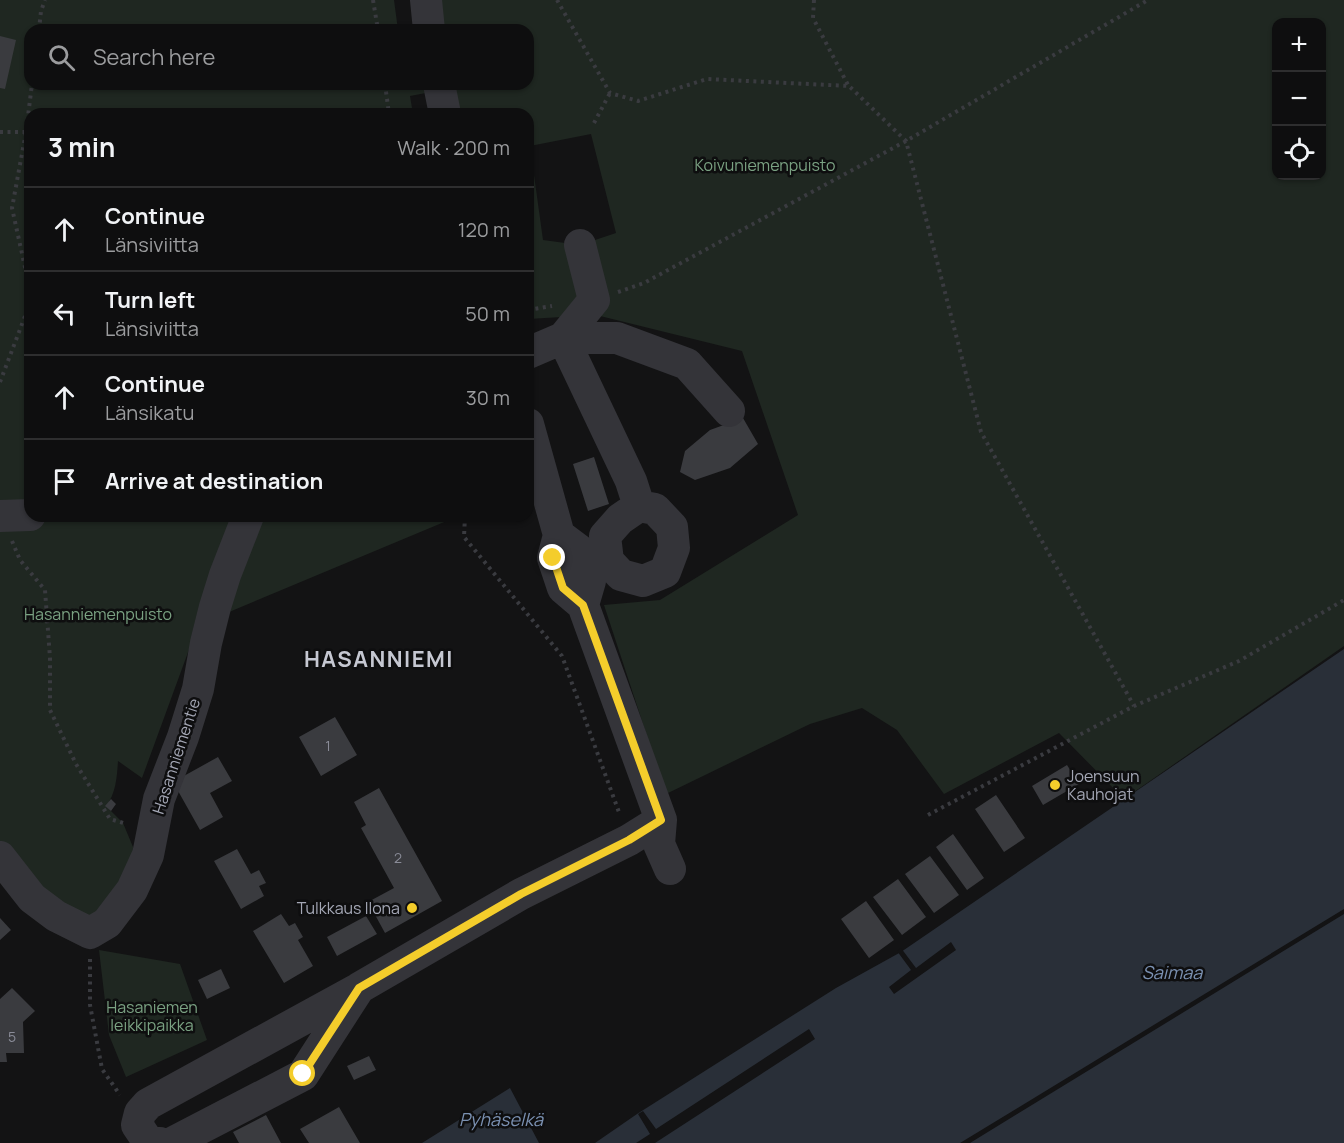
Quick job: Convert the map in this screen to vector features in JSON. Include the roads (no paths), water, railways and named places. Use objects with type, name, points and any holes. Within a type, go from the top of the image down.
[{"type":"street","points":[[426,0],[428,24]]},
{"type":"street","points":[[440,90],[444,108]]},
{"type":"street","points":[[563,338],[594,300],[580,245]]},
{"type":"street","points":[[563,338],[631,481],[639,506]]},
{"type":"street","points":[[534,350],[563,338],[617,338],[687,364],[729,411]]},
{"type":"street","points":[[534,442],[564,539],[553,558],[556,568],[563,588],[583,605],[661,820],[659,844],[670,869]]},
{"type":"street","points":[[564,539],[605,536],[620,519],[639,506],[655,509],[672,526],[674,548],[665,572],[642,581],[621,575],[608,561],[605,536]]},
{"type":"street","name":"Hasanniementie","points":[[0,857],[32,898],[56,916],[90,933],[107,923],[132,890],[148,855],[159,799],[183,737],[198,689],[215,608],[246,522]]},
{"type":"street","points":[[160,1143],[149,1143],[137,1125],[140,1113],[147,1104],[359,988],[521,894],[629,840],[661,820]]},
{"type":"street","points":[[172,1143],[303,1074],[359,988]]},
{"type":"water","name":"Saimaa","points":[[1344,649],[1344,1143],[595,1143],[836,988],[901,952]]},
{"type":"water","name":"Pyhäselkä","points":[[510,1088],[539,1143],[422,1143]]},
{"type":"place","name":"Joensuun Kauhojat","points":[[1055,785]]},
{"type":"place","name":"Tulkkaus Ilona","points":[[412,908]]},
{"type":"district","name":"HASANNIEMI","points":[[379,659]]},
{"type":"park label","name":"Koivuniemenpuisto","points":[[765,165]]},
{"type":"park label","name":"Hasanniemenpuisto","points":[[98,614]]},
{"type":"park label","name":"Hasaniemen leikkipaikka","points":[[152,1016]]}]
